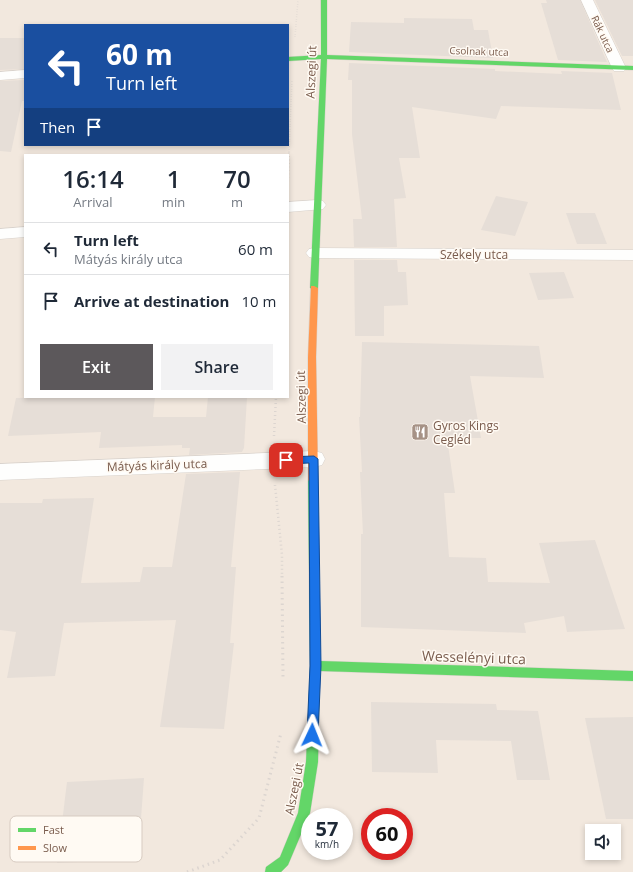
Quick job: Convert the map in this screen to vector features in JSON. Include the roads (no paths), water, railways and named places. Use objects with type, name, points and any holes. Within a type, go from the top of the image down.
[{"type":"main road","name":"Alszegi út","points":[[283,868],[304,814],[312,762],[315,666],[312,358],[324,57],[324,0]]},
{"type":"main road","name":"Csolnak utca","points":[[291,59],[324,57],[626,68]]},
{"type":"main road","name":"Wesselényi utca","points":[[315,666],[633,676]]},
{"type":"street","name":"Rák utca","points":[[588,0],[626,68]]},
{"type":"street","points":[[0,76],[24,74]]},
{"type":"street","points":[[289,207],[317,205]]},
{"type":"street","points":[[0,234],[24,232]]},
{"type":"street","name":"Székely utca","points":[[315,253],[633,255]]},
{"type":"street","name":"Mátyás király utca","points":[[0,472],[314,459]]},
{"type":"place","name":"Gyros Kings Cegléd","points":[[420,432]]}]
